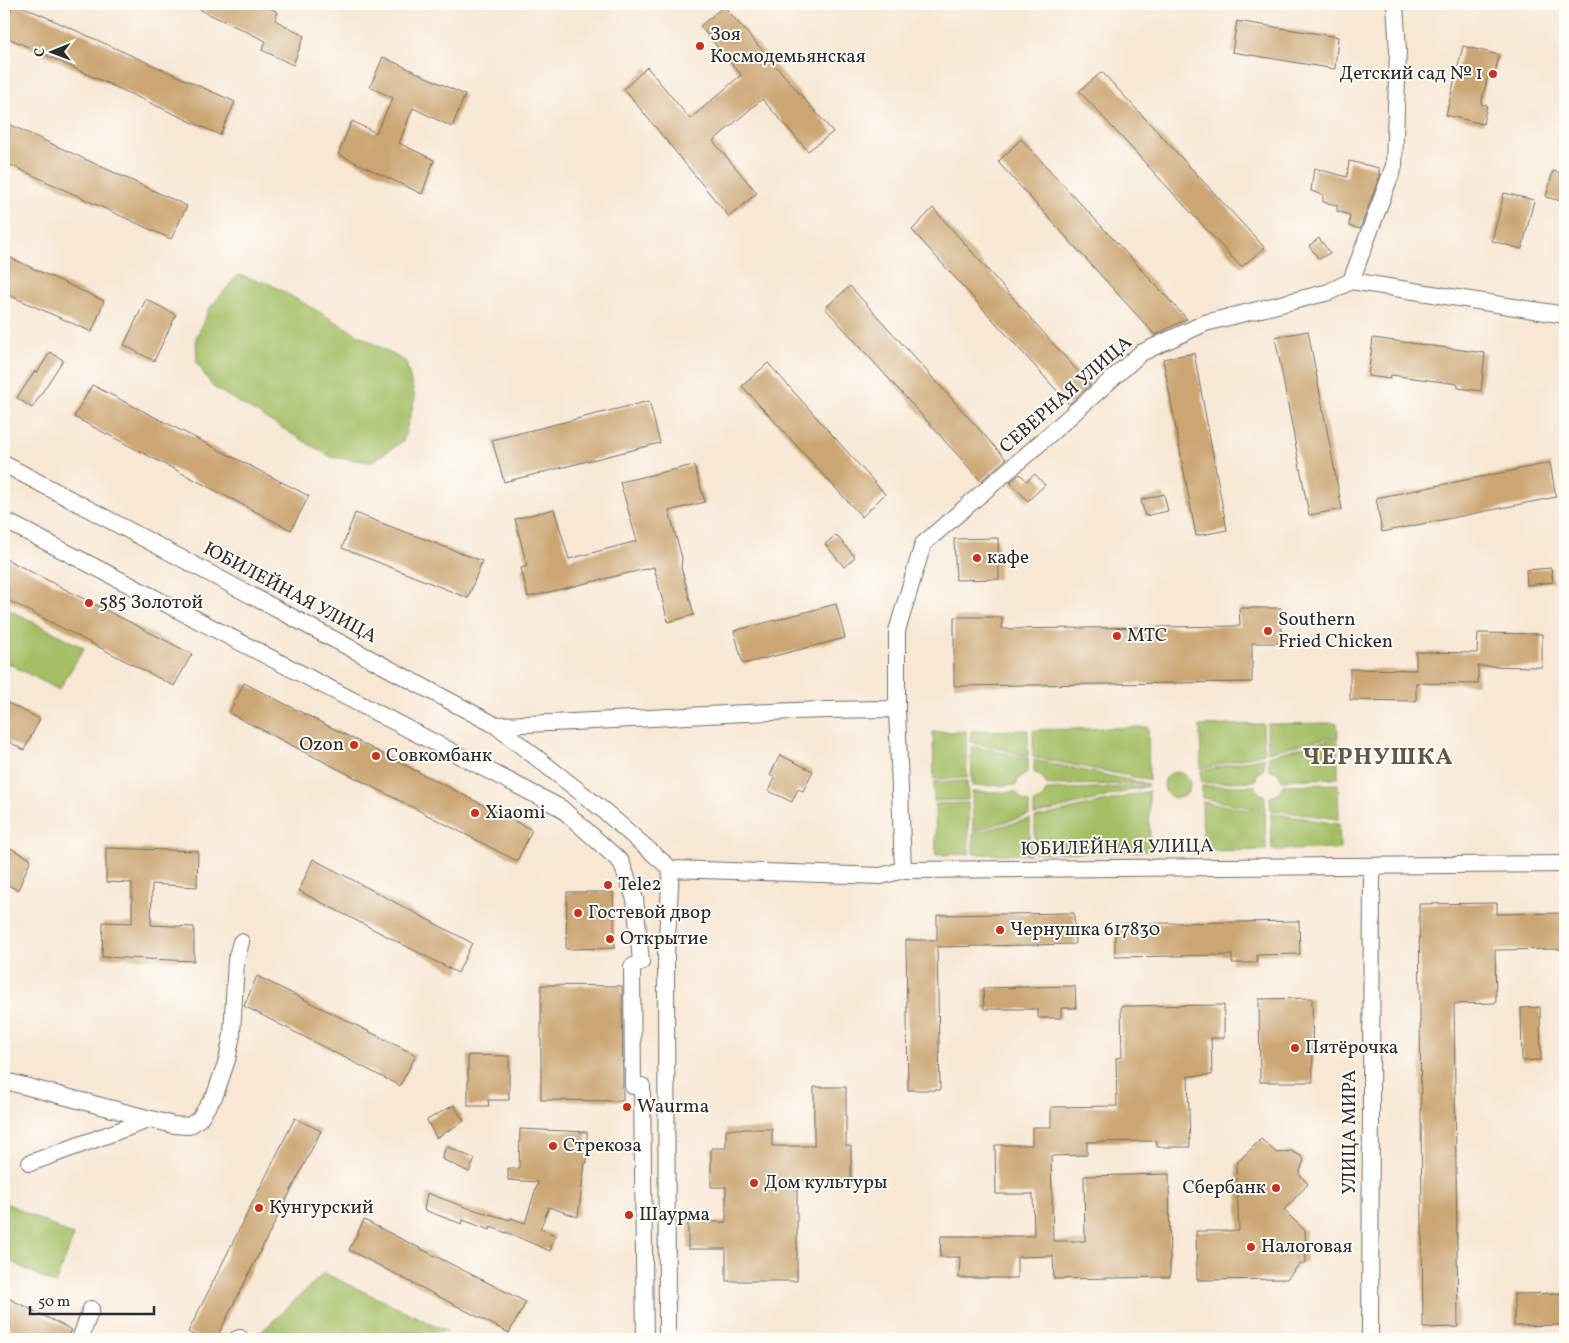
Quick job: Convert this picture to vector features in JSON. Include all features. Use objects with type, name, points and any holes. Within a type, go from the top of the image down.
[{"type":"street","points":[[1395,4],[1398,51],[1394,166],[1351,281],[1565,315]]},
{"type":"street","name":"СЕВЕРНАЯ УЛИЦА","points":[[903,870],[896,631],[923,544],[1140,353],[1205,323],[1329,292],[1351,281]]},
{"type":"street","name":"ЮБИЛЕЙНАЯ УЛИЦА","points":[[4,464],[495,725],[550,767],[638,839],[671,869],[881,876],[903,870],[1565,864]]},
{"type":"street","points":[[4,520],[561,808],[621,862],[635,899],[640,939],[641,962],[632,967],[633,1086],[642,1086],[645,1339]]},
{"type":"street","points":[[495,725],[587,722],[814,709],[897,709]]},
{"type":"street","name":"УЛИЦА МИРА","points":[[1370,1339],[1372,866]]},
{"type":"street","points":[[667,1339],[666,950],[671,869]]},
{"type":"street","points":[[9,1082],[150,1120],[188,1126],[207,1110],[215,1095],[227,1060],[232,1035],[236,960],[241,942]]},
{"type":"street","points":[[30,1163],[150,1120]]},
{"type":"street","points":[[80,1339],[91,1309]]},
{"type":"green space","points":[[238,275],[270,284],[406,362],[415,398],[403,441],[372,462],[331,457],[213,387],[197,363],[196,338],[209,309]]},
{"type":"green space","points":[[4,607],[84,648],[59,690],[4,661]]},
{"type":"green space","points":[[1337,723],[1338,735],[1268,752],[1267,724]]},
{"type":"green space","points":[[1263,724],[1264,753],[1201,769],[1200,726]]},
{"type":"green space","points":[[1148,727],[1149,780],[1033,757],[1033,730]]},
{"type":"green space","points":[[1028,730],[1028,756],[971,742],[971,731]]},
{"type":"green space","points":[[966,731],[967,778],[934,779],[933,732]]},
{"type":"green space","points":[[1338,737],[1338,778],[1282,780],[1277,772],[1269,769],[1268,756]]},
{"type":"green space","points":[[971,746],[1028,758],[1028,772],[1020,777],[1016,785],[972,786]]},
{"type":"green space","points":[[1264,757],[1264,769],[1258,773],[1255,781],[1201,783],[1201,771]]},
{"type":"green space","points":[[1034,760],[1148,784],[1047,785],[1043,778],[1034,772]]},
{"type":"green space","points":[[1177,772],[1186,776],[1190,785],[1186,794],[1177,798],[1168,794],[1164,785],[1168,776]]},
{"type":"green space","points":[[967,781],[968,800],[934,801],[934,782]]},
{"type":"green space","points":[[1338,784],[1339,819],[1271,810],[1270,797],[1279,793],[1283,785]]},
{"type":"green space","points":[[1148,786],[1034,815],[1034,803],[1042,799],[1047,790]]},
{"type":"green space","points":[[1202,786],[1255,786],[1258,792],[1265,796],[1265,810],[1202,798]]},
{"type":"green space","points":[[1149,791],[1150,851],[1035,853],[1035,818]]},
{"type":"green space","points":[[972,792],[1016,792],[1022,800],[1029,803],[1029,815],[973,831]]},
{"type":"green space","points":[[1202,802],[1265,812],[1266,850],[1203,851]]},
{"type":"green space","points":[[968,803],[969,854],[936,855],[935,804]]},
{"type":"green space","points":[[1271,813],[1339,824],[1340,849],[1272,850]]},
{"type":"green space","points":[[1030,819],[1030,854],[973,854],[973,833]]},
{"type":"green space","points":[[4,1202],[74,1236],[55,1284],[4,1258]]},
{"type":"green space","points":[[324,1273],[447,1331],[292,1339],[254,1339]]},
{"type":"building","points":[[14,4],[235,102],[220,135],[4,36],[4,24]]},
{"type":"building","points":[[188,4],[260,4],[278,12],[275,20],[304,36],[293,65],[262,50],[266,41]]},
{"type":"building","points":[[724,6],[833,132],[808,151],[762,99],[713,141],[757,193],[729,217],[624,89],[647,67],[690,119],[741,75],[700,26]]},
{"type":"building","points":[[1237,21],[1338,37],[1335,69],[1232,52]]},
{"type":"building","points":[[1463,46],[1499,55],[1495,74],[1489,72],[1481,104],[1487,105],[1483,124],[1446,115]]},
{"type":"building","points":[[383,57],[465,95],[452,127],[413,108],[399,143],[434,160],[422,194],[338,154],[352,121],[376,133],[393,98],[370,87]]},
{"type":"building","points":[[1102,72],[1265,248],[1241,267],[1079,91]]},
{"type":"building","points":[[4,122],[187,206],[171,239],[4,162]]},
{"type":"building","points":[[1021,139],[1187,319],[1155,335],[998,162]]},
{"type":"building","points":[[1349,161],[1379,168],[1379,178],[1360,229],[1349,226],[1350,215],[1337,211],[1337,205],[1323,202],[1323,195],[1311,191],[1314,168],[1347,177]]},
{"type":"building","points":[[1553,171],[1565,174],[1565,202],[1546,197]]},
{"type":"building","points":[[1504,193],[1534,200],[1522,249],[1492,241]]},
{"type":"building","points":[[933,208],[1090,385],[1069,404],[912,230]]},
{"type":"building","points":[[1319,238],[1330,253],[1319,259],[1309,246]]},
{"type":"building","points":[[4,255],[104,301],[92,332],[4,293]]},
{"type":"building","points":[[850,286],[1006,459],[981,481],[825,308]]},
{"type":"building","points":[[146,299],[176,315],[154,361],[124,345]]},
{"type":"building","points":[[1308,331],[1342,509],[1309,515],[1275,337]]},
{"type":"building","points":[[1373,338],[1485,353],[1481,391],[1458,388],[1458,384],[1391,375],[1390,379],[1368,376]]},
{"type":"building","points":[[50,352],[63,360],[32,408],[17,398],[35,371],[37,373]]},
{"type":"building","points":[[1194,353],[1227,530],[1196,536],[1163,359]]},
{"type":"building","points":[[768,363],[885,494],[862,517],[742,386]]},
{"type":"building","points":[[92,385],[309,496],[291,530],[74,417]]},
{"type":"building","points":[[649,401],[660,443],[504,482],[492,440]]},
{"type":"building","points":[[1550,463],[1556,497],[1382,532],[1376,498]]},
{"type":"building","points":[[694,465],[705,502],[669,511],[682,558],[681,567],[694,615],[668,622],[654,567],[528,597],[521,568],[527,566],[515,519],[554,509],[569,559],[637,541],[620,482]]},
{"type":"building","points":[[1020,474],[1027,481],[1035,474],[1045,485],[1028,501],[1010,482]]},
{"type":"building","points":[[1164,494],[1168,511],[1145,516],[1141,500]]},
{"type":"building","points":[[355,513],[482,561],[468,598],[342,548]]},
{"type":"building","points":[[836,535],[855,557],[844,567],[825,544]]},
{"type":"building","name":"кафе","points":[[998,538],[999,579],[956,580],[954,539]]},
{"type":"building","points":[[4,558],[192,654],[174,686],[4,598]]},
{"type":"building","points":[[1551,568],[1553,582],[1527,585],[1526,570]]},
{"type":"building","points":[[836,604],[845,638],[743,664],[734,631]]},
{"type":"building","points":[[1239,608],[1281,608],[1282,643],[1252,643],[1252,682],[954,686],[954,617],[1002,617],[1002,629],[1240,626]]},
{"type":"building","points":[[1478,633],[1542,634],[1542,667],[1478,666],[1478,684],[1416,683],[1416,701],[1350,700],[1350,669],[1416,670],[1416,652],[1477,653]]},
{"type":"building","points":[[244,683],[532,830],[517,861],[229,713]]},
{"type":"building","points":[[4,701],[40,719],[24,750],[4,739]]},
{"type":"building","points":[[780,755],[813,771],[803,791],[798,789],[792,802],[769,791],[775,778],[770,775]]},
{"type":"building","points":[[4,845],[31,859],[18,890],[4,883]]},
{"type":"building","points":[[106,848],[198,851],[197,887],[152,884],[151,925],[194,927],[194,961],[102,957],[103,922],[132,923],[132,883],[106,882]]},
{"type":"building","points":[[313,859],[472,943],[458,973],[299,891]]},
{"type":"building","points":[[567,892],[613,892],[615,948],[566,949]]},
{"type":"building","points":[[1497,903],[1497,914],[1565,913],[1565,949],[1495,950],[1496,1003],[1454,1004],[1458,1327],[1423,1328],[1419,904]]},
{"type":"building","points":[[1074,913],[1075,944],[937,947],[940,1090],[908,1090],[906,940],[937,940],[937,915]]},
{"type":"building","points":[[1299,921],[1300,954],[1257,955],[1257,963],[1232,963],[1232,955],[1115,957],[1115,924]]},
{"type":"building","points":[[257,976],[416,1055],[400,1086],[244,1006]]},
{"type":"building","points":[[541,985],[622,986],[623,1101],[541,1100]]},
{"type":"building","points":[[1075,986],[1076,1008],[1061,1008],[1061,1018],[1038,1018],[1038,1009],[984,1009],[983,988]]},
{"type":"building","points":[[1312,998],[1313,1082],[1260,1082],[1259,999]]},
{"type":"building","points":[[1224,1005],[1224,1038],[1211,1038],[1212,1075],[1188,1076],[1190,1147],[1157,1147],[1157,1141],[1087,1142],[1087,1155],[1051,1156],[1053,1241],[1085,1241],[1084,1176],[1169,1174],[1170,1277],[1054,1279],[1053,1256],[1017,1257],[1017,1278],[959,1278],[960,1257],[940,1257],[941,1236],[1034,1236],[1033,1194],[996,1194],[995,1145],[1032,1145],[1032,1127],[1051,1127],[1051,1107],[1117,1106],[1116,1058],[1122,1057],[1121,1006]]},
{"type":"building","points":[[1540,1007],[1541,1060],[1522,1061],[1521,1008]]},
{"type":"building","points":[[468,1055],[509,1056],[509,1100],[488,1100],[489,1106],[468,1106]]},
{"type":"building","name":"Дом культуры","points":[[814,1087],[846,1087],[846,1146],[851,1146],[851,1180],[797,1180],[797,1281],[726,1281],[726,1249],[688,1249],[688,1222],[726,1222],[726,1187],[711,1187],[711,1148],[726,1148],[726,1129],[772,1129],[772,1146],[814,1146]]},
{"type":"building","points":[[454,1105],[464,1121],[436,1138],[427,1120]]},
{"type":"building","points":[[295,1118],[321,1131],[216,1339],[202,1339],[188,1332]]},
{"type":"building","points":[[520,1129],[587,1132],[587,1163],[585,1163],[578,1217],[549,1207],[540,1229],[555,1235],[550,1251],[491,1227],[490,1230],[463,1220],[462,1224],[424,1210],[427,1193],[465,1207],[525,1223],[538,1182],[508,1180],[508,1168],[519,1169]]},
{"type":"building","points":[[1261,1139],[1277,1153],[1291,1151],[1301,1156],[1304,1160],[1299,1174],[1308,1184],[1284,1210],[1305,1231],[1306,1262],[1299,1265],[1287,1279],[1197,1280],[1196,1231],[1239,1231],[1236,1164]]},
{"type":"building","points":[[446,1146],[475,1159],[469,1172],[442,1159]]},
{"type":"building","points":[[364,1220],[526,1302],[509,1333],[349,1250]]},
{"type":"building","points":[[1565,1293],[1565,1325],[1514,1326],[1514,1294]]},
{"type":"building","points":[[4,1296],[72,1330],[67,1339],[14,1339],[4,1334]]},
{"type":"place","name":"Зоя Космодемьянская","points":[[700,46]]},
{"type":"place","name":"Детский сад № 1","points":[[1493,74]]},
{"type":"place","name":"кафе","points":[[977,558]]},
{"type":"place","name":"585 Золотой","points":[[89,603]]},
{"type":"place","name":"Southern Fried Chicken","points":[[1268,631]]},
{"type":"place","name":"МТС","points":[[1117,636]]},
{"type":"place","name":"Ozon","points":[[354,745]]},
{"type":"place","name":"Совкомбанк","points":[[376,756]]},
{"type":"place","name":"Xiaomi","points":[[475,813]]},
{"type":"place","name":"Tele2","points":[[608,885]]},
{"type":"place","name":"Гостевой двор","points":[[578,913]]},
{"type":"place","name":"Чернушка 617830","points":[[1000,930]]},
{"type":"place","name":"Открытие","points":[[610,939]]},
{"type":"place","name":"Пятёрочка","points":[[1295,1048]]},
{"type":"place","name":"Waurma","points":[[627,1107]]},
{"type":"place","name":"Стрекоза","points":[[553,1146]]},
{"type":"place","name":"Дом культуры","points":[[754,1183]]},
{"type":"place","name":"Сбербанк","points":[[1276,1188]]},
{"type":"place","name":"Кунгурский","points":[[259,1208]]},
{"type":"place","name":"Шаурма","points":[[629,1215]]},
{"type":"place","name":"Налоговая","points":[[1251,1247]]},
{"type":"district","name":"ЧЕРНУШКА","points":[[1378,758]]}]
